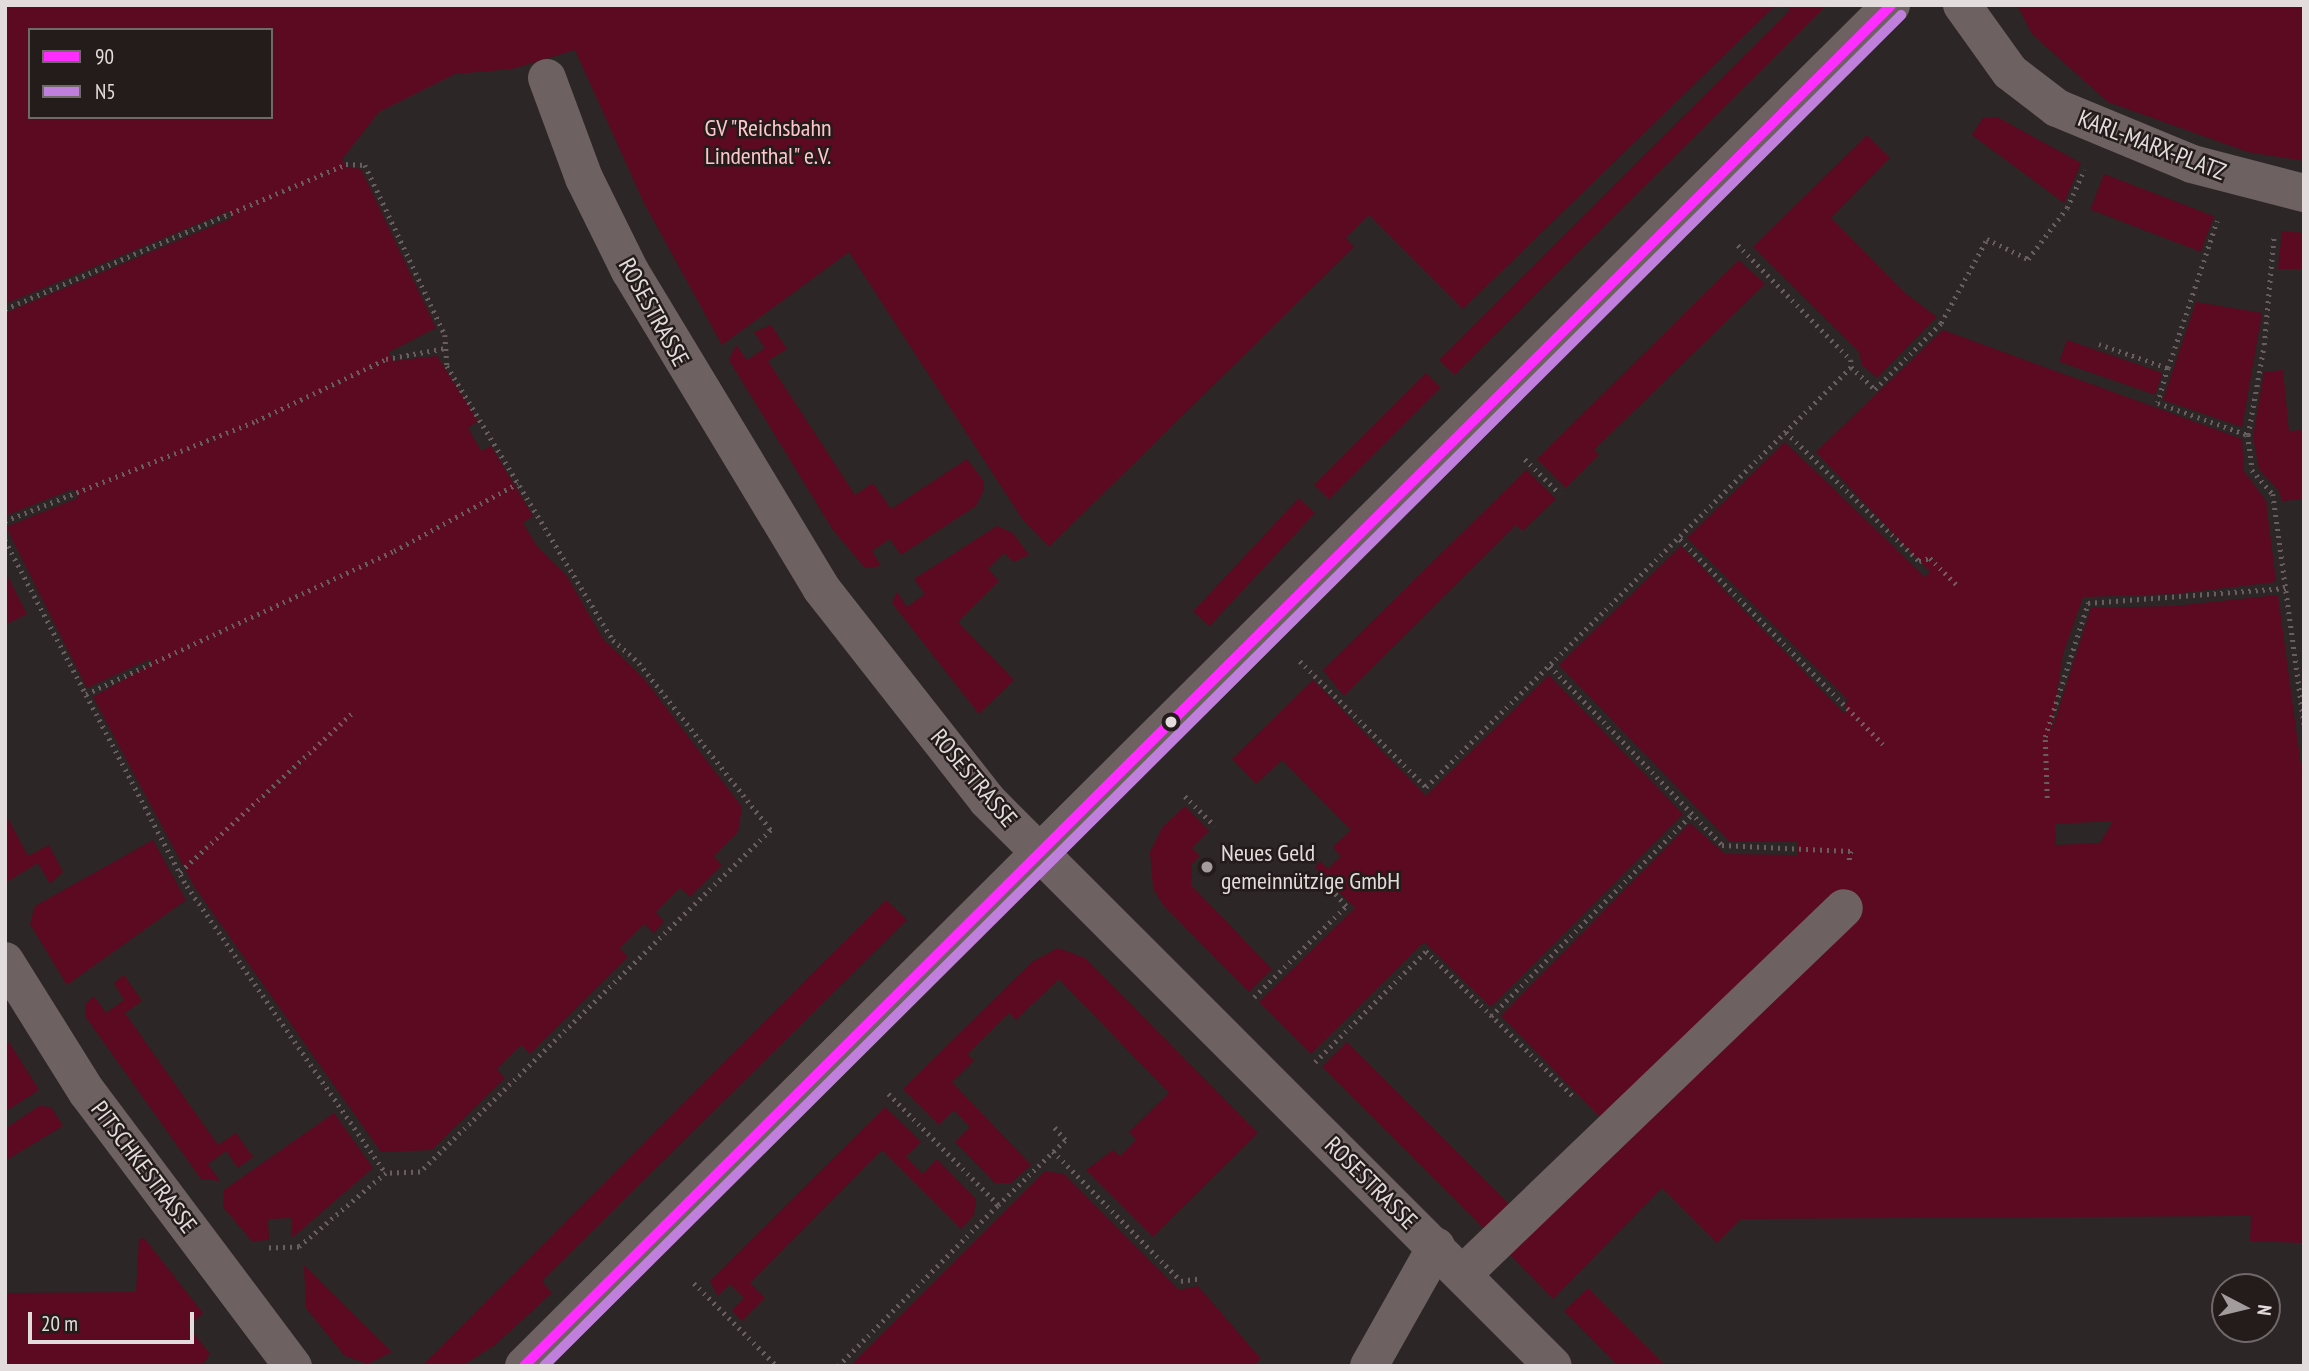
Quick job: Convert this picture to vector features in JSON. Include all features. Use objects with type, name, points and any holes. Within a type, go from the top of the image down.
[{"type":"street","points":[[524,1366],[1891,5]]},
{"type":"street","name":"KARL-MARX-PLATZ","points":[[1962,5],[2010,72],[2057,108],[2192,164],[2304,193]]},
{"type":"street","name":"ROSESTRASSE","points":[[547,78],[584,178],[630,271],[821,588],[987,800],[1463,1273],[1553,1366]]},
{"type":"street","points":[[1463,1273],[1608,1131],[1844,908]]},
{"type":"street","name":"PITSCHKESTRASSE","points":[[5,961],[87,1092],[293,1366]]},
{"type":"street","points":[[1369,1366],[1436,1247]]},
{"type":"path","points":[[1851,367],[1875,389],[1941,323],[1987,239],[2028,259],[2067,208],[2088,159]]},
{"type":"path","points":[[5,309],[346,164],[365,165],[445,335],[447,366],[613,640],[639,663],[771,830],[420,1172],[386,1174],[299,1247],[261,1249]]},
{"type":"path","points":[[2220,211],[2158,403],[2248,435]]},
{"type":"path","points":[[2276,222],[2264,345],[2248,435],[2252,470],[2273,495],[2304,724]]},
{"type":"path","points":[[1264,627],[1426,787],[1680,539],[1851,367],[1851,360],[1738,246]]},
{"type":"path","points":[[2099,344],[2168,368]]},
{"type":"path","points":[[5,521],[256,421],[386,359],[446,348]]},
{"type":"path","points":[[1786,432],[1919,561],[1930,558],[1959,587]]},
{"type":"path","points":[[1525,459],[1560,494]]},
{"type":"path","points":[[86,694],[394,551],[518,483]]},
{"type":"path","points":[[1680,539],[1883,744]]},
{"type":"path","points":[[5,540],[180,872],[386,1174]]},
{"type":"path","points":[[2047,798],[2045,737],[2088,603],[2286,588]]},
{"type":"path","points":[[1550,666],[1723,845],[1731,848],[1851,851],[1844,908]]},
{"type":"path","points":[[180,872],[351,714]]},
{"type":"path","points":[[1185,796],[1215,826]]},
{"type":"path","points":[[1491,1016],[1693,813]]},
{"type":"path","points":[[1246,1005],[1346,905],[1322,879]]},
{"type":"path","points":[[1309,1068],[1426,951],[1608,1131]]},
{"type":"path","points":[[886,1092],[998,1205]]},
{"type":"path","points":[[838,1366],[1065,1140],[1052,1126]]},
{"type":"path","points":[[1053,1151],[1181,1281],[1202,1278]]},
{"type":"path","points":[[694,1283],[777,1366]]},
{"type":"green space","name":"GV \"Reichsbahn Lindenthal\" e.V.","points":[[5,5],[1776,5],[1463,309],[1369,215],[1346,238],[1354,247],[1049,547],[1023,520],[849,252],[722,345],[644,203],[575,50],[512,69],[455,74],[379,112],[342,159],[346,167],[361,169],[436,328],[389,352],[393,361],[437,356],[478,421],[468,428],[481,451],[491,446],[533,516],[523,523],[537,546],[567,576],[603,639],[645,680],[742,807],[738,832],[714,856],[722,865],[690,897],[680,888],[656,912],[664,922],[654,933],[644,924],[620,948],[628,957],[530,1054],[521,1045],[497,1069],[505,1078],[432,1150],[381,1152],[194,886],[93,697],[151,664],[150,659],[87,688],[6,527],[78,498],[73,489],[5,516],[5,313],[232,218],[229,211],[5,304]]},
{"type":"green space","points":[[1785,5],[1827,5],[1455,375],[1439,360],[1790,10]]},
{"type":"green space","points":[[2017,5],[2304,5],[2304,161],[2248,152],[2108,102],[2032,34]]},
{"type":"green space","points":[[1997,117],[2081,163],[2064,203],[1972,135],[1983,118]]},
{"type":"green space","points":[[1867,135],[1890,158],[1831,218],[1906,294],[1937,317],[1877,378],[1862,365],[1859,352],[1753,247]]},
{"type":"green space","points":[[2104,174],[2214,216],[2201,252],[2090,209]]},
{"type":"green space","points":[[2282,231],[2304,233],[2304,269],[2278,269]]},
{"type":"green space","points":[[1739,260],[1765,284],[1594,450],[1599,455],[1566,488],[1537,459]]},
{"type":"green space","points":[[2196,302],[2262,313],[2242,427],[2163,400]]},
{"type":"green space","points":[[771,325],[787,349],[768,361],[855,495],[873,483],[891,509],[967,459],[983,480],[984,490],[976,506],[901,555],[890,539],[872,551],[881,566],[865,568],[833,530],[729,360],[736,345],[747,360],[765,348],[754,332]]},
{"type":"green space","points":[[1943,330],[2242,439],[2244,471],[2266,501],[2276,582],[2173,594],[2083,597],[2063,654],[2051,733],[2091,608],[2174,606],[2278,595],[2304,788],[2304,1243],[2250,1241],[2251,1216],[1741,1219],[1717,1243],[1662,1188],[1553,1299],[1508,1253],[1831,895],[1604,1121],[1501,1016],[1690,823],[1725,854],[1797,855],[1798,842],[1730,842],[1559,665],[1681,546],[1845,714],[1847,699],[1687,538],[1785,442],[1925,577],[1930,572],[1816,452]],"holes":[[[2113,821],[2100,843],[2056,845],[2055,824]]]},
{"type":"green space","points":[[2067,340],[2162,373],[2155,395],[2060,362]]},
{"type":"green space","points":[[2283,370],[2289,431],[2304,430],[2304,499],[2282,501],[2279,491],[2259,469],[2253,437],[2264,372]]},
{"type":"green space","points":[[1426,373],[1441,388],[1329,500],[1314,485]]},
{"type":"green space","points":[[1526,470],[1556,499],[1523,531],[1516,525],[1344,696],[1323,670]]},
{"type":"green space","points":[[1299,498],[1315,513],[1209,626],[1193,611]]},
{"type":"green space","points":[[997,526],[1013,533],[1029,555],[1014,562],[1004,553],[988,569],[999,581],[958,622],[1014,680],[979,714],[892,603],[897,592],[907,607],[925,594],[914,579]]},
{"type":"green space","points":[[5,571],[27,614],[5,625]]},
{"type":"green space","points":[[1549,675],[1683,814],[1491,1007],[1424,942],[1311,1054],[1259,1002],[1355,908],[1315,867],[1320,861],[1328,869],[1341,856],[1333,847],[1351,830],[1282,760],[1256,784],[1232,759],[1313,680],[1426,796]]},
{"type":"green space","points":[[1185,806],[1209,831],[1192,848],[1200,856],[1192,864],[1191,885],[1272,969],[1249,992],[1163,905],[1153,888],[1150,852],[1162,828]]},
{"type":"green space","points":[[5,813],[28,856],[49,845],[63,872],[50,884],[38,863],[7,882]]},
{"type":"green space","points":[[153,840],[186,900],[67,985],[30,924],[35,906]]},
{"type":"green space","points":[[886,900],[907,920],[542,1281],[552,1293],[495,1345],[462,1366],[422,1366]]},
{"type":"green space","points":[[1058,948],[1085,958],[1258,1133],[1153,1237],[1086,1170],[1113,1150],[1120,1156],[1136,1140],[1129,1132],[1169,1093],[1059,979],[1016,1020],[1009,1013],[968,1054],[974,1061],[952,1082],[1031,1165],[1011,1183],[995,1183],[955,1142],[970,1127],[954,1110],[939,1125],[903,1089],[1032,962]]},
{"type":"green space","points":[[124,975],[142,1001],[125,1013],[218,1145],[236,1133],[253,1157],[238,1168],[226,1151],[208,1164],[220,1181],[201,1179],[85,1016],[86,1003],[94,996],[106,1013],[124,1000],[114,983]]},
{"type":"green space","points":[[9,1042],[39,1090],[5,1112],[5,1045]]},
{"type":"green space","points":[[1347,1042],[1515,1210],[1491,1235],[1322,1067]]},
{"type":"green space","points":[[39,1106],[51,1107],[63,1126],[5,1161],[5,1129]]},
{"type":"green space","points":[[885,1107],[921,1142],[906,1157],[923,1174],[937,1159],[976,1199],[974,1215],[961,1229],[882,1150],[750,1283],[765,1298],[742,1321],[732,1310],[744,1298],[730,1284],[718,1296],[710,1281]]},
{"type":"green space","points":[[334,1113],[373,1168],[292,1238],[291,1218],[268,1219],[269,1240],[252,1241],[223,1207],[224,1190]]},
{"type":"green space","points":[[1045,1171],[1064,1174],[1179,1290],[1198,1286],[1261,1359],[1254,1366],[850,1366]]},
{"type":"green space","points":[[144,1238],[203,1313],[188,1326],[210,1354],[202,1366],[5,1366],[5,1293],[136,1292],[139,1239]]},
{"type":"green space","points":[[304,1265],[392,1352],[368,1364],[345,1356],[306,1308]]},
{"type":"green space","points":[[1588,1288],[1663,1363],[1773,1366],[1618,1366],[1564,1311]]},
{"type":"transit line","name":"90","points":[[524,1366],[1891,5]]},
{"type":"transit line","name":"N5","points":[[544,1366],[1901,15]]},
{"type":"place","name":"Neues Geld gemeinnützige GmbH","points":[[1207,867]]}]
